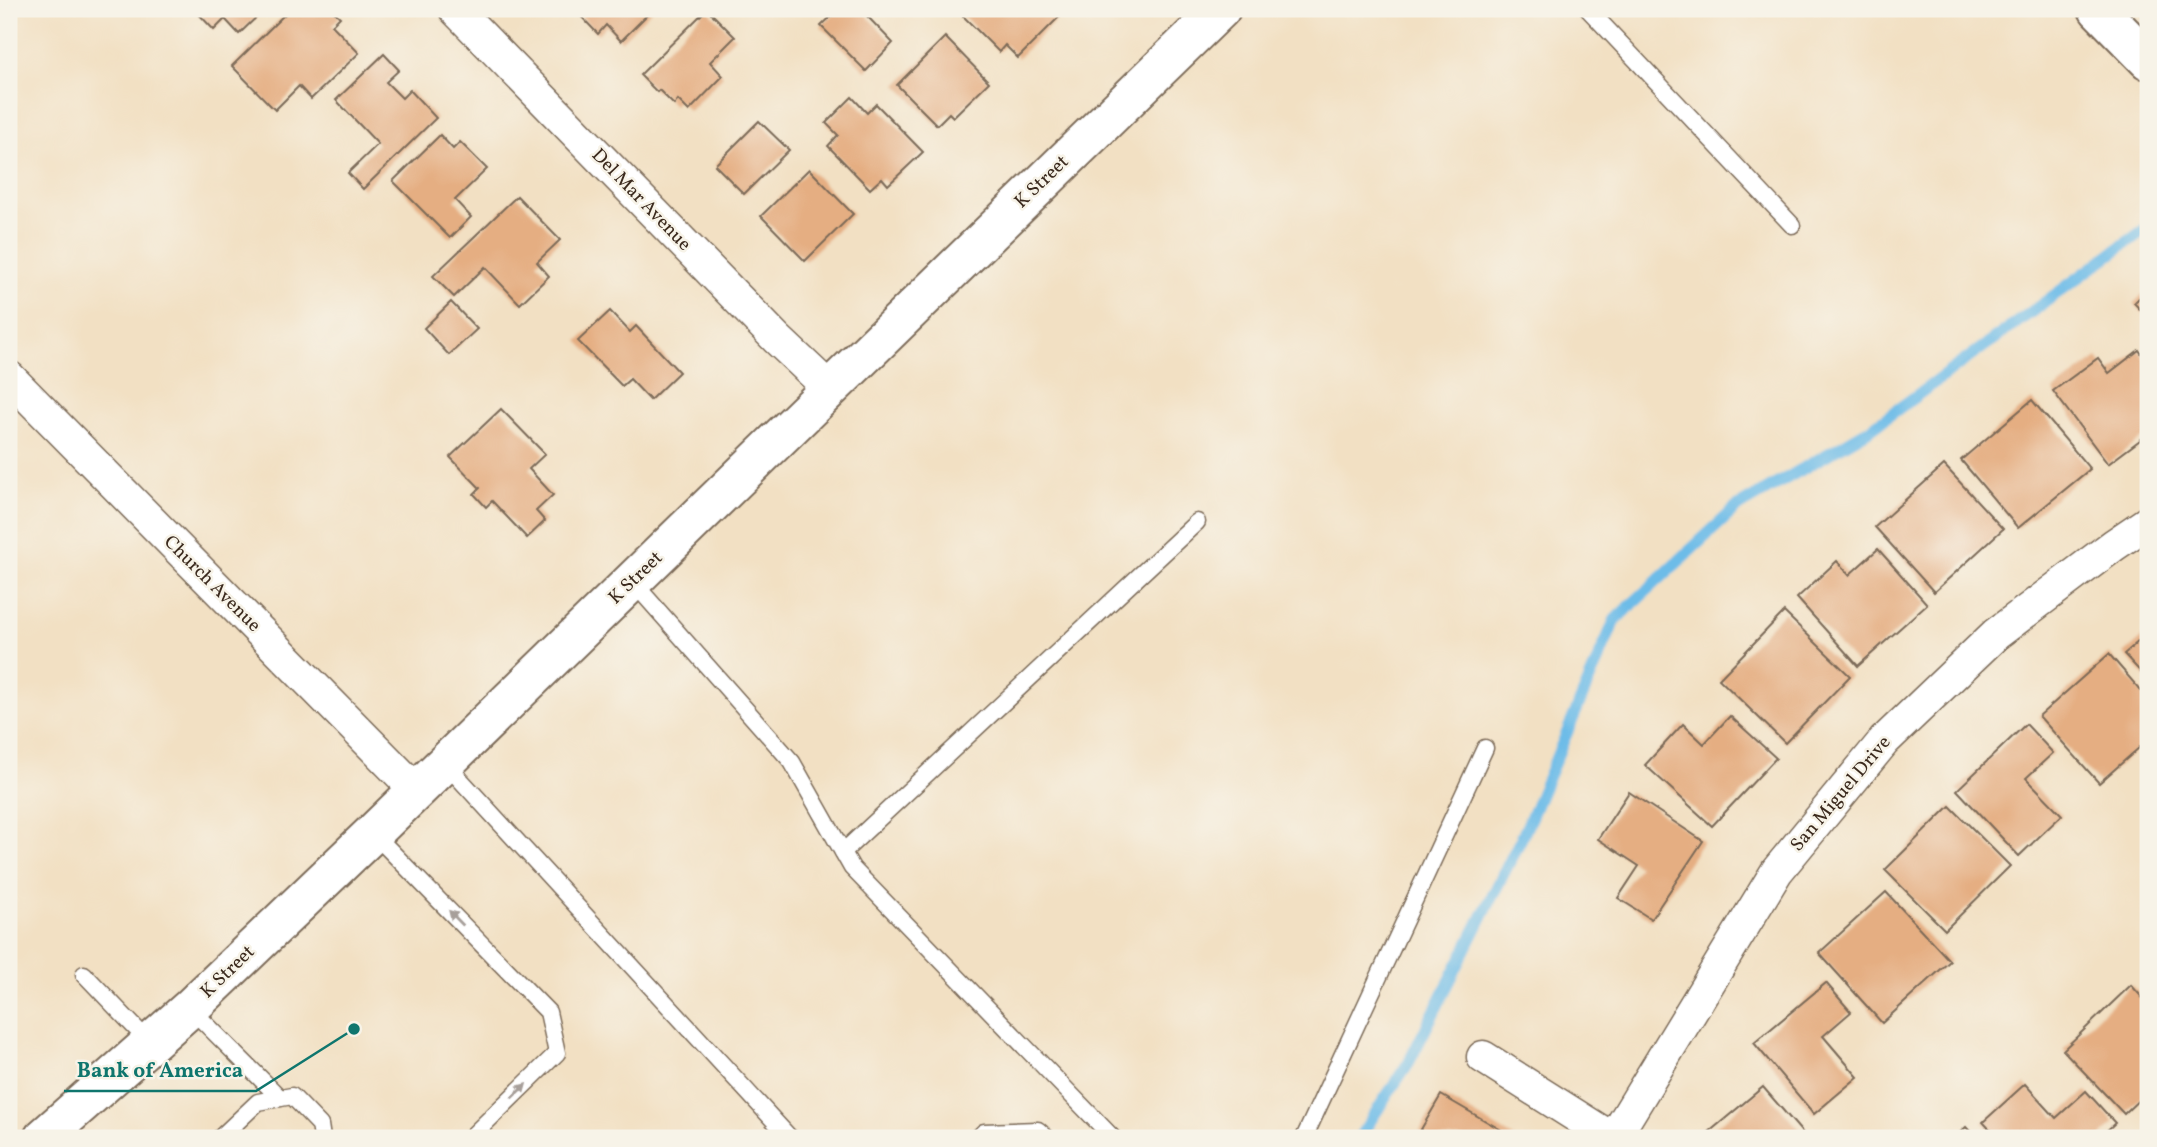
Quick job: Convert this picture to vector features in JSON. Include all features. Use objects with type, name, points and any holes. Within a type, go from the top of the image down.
[{"type":"street","name":"Del Mar Avenue","points":[[455,9],[777,339],[830,389]]},
{"type":"street","name":"K Street","points":[[43,1138],[190,1008],[417,791],[1220,9]]},
{"type":"street","points":[[2098,9],[2148,60]]},
{"type":"street","name":"Church Avenue","points":[[9,377],[417,791]]},
{"type":"street","name":"San Miguel Drive","points":[[1613,1138],[1777,871],[1884,741],[1996,634],[2113,545],[2148,522]]},
{"type":"street","points":[[1483,1057],[1613,1138]]},
{"type":"lane","points":[[1588,9],[1792,225]]},
{"type":"lane","points":[[843,852],[1197,522]]},
{"type":"lane","points":[[632,581],[792,762],[852,868],[1113,1138]]},
{"type":"lane","points":[[1304,1138],[1485,748]]},
{"type":"lane","points":[[445,763],[790,1138]]},
{"type":"lane","points":[[373,833],[548,1012],[557,1052],[470,1138]]},
{"type":"lane","points":[[85,974],[149,1042]]},
{"type":"lane","points":[[190,1008],[280,1098]]},
{"type":"lane","points":[[220,1138],[258,1102],[292,1096],[320,1125],[322,1138]]},
{"type":"lane","points":[[978,1138],[984,1132],[1038,1130],[1047,1138]]},
{"type":"building","points":[[194,9],[265,9],[239,34],[225,19],[214,30]]},
{"type":"building","points":[[290,9],[331,9],[340,17],[332,25],[359,53],[311,99],[299,86],[275,110],[232,66]]},
{"type":"building","points":[[574,9],[653,9],[621,41],[606,25],[598,34]]},
{"type":"building","points":[[707,9],[735,37],[710,62],[723,76],[689,111],[678,100],[674,105],[640,75]]},
{"type":"building","points":[[839,9],[866,9],[869,12],[867,16],[893,43],[866,71],[821,26]]},
{"type":"building","points":[[956,9],[1051,9],[1059,17],[1018,58],[1005,45],[999,52]]},
{"type":"building","points":[[945,37],[989,82],[953,117],[949,113],[937,125],[897,85]]},
{"type":"building","points":[[384,54],[399,70],[386,82],[402,98],[410,90],[436,118],[363,189],[348,173],[378,144],[336,100]]},
{"type":"building","points":[[852,97],[867,113],[876,104],[923,152],[888,185],[882,178],[870,189],[828,146],[838,135],[826,123]]},
{"type":"building","points":[[759,121],[789,150],[744,194],[715,165]]},
{"type":"building","points":[[440,135],[453,149],[460,142],[487,169],[455,200],[471,217],[450,238],[393,181]]},
{"type":"building","points":[[809,169],[853,214],[805,261],[761,216]]},
{"type":"building","points":[[517,196],[560,240],[537,262],[549,276],[520,304],[485,267],[454,297],[433,276]]},
{"type":"building","points":[[2148,289],[2148,318],[2134,303]]},
{"type":"building","points":[[451,302],[477,329],[449,355],[424,328]]},
{"type":"building","points":[[610,311],[630,332],[636,326],[679,372],[650,400],[630,379],[622,386],[578,341]]},
{"type":"building","points":[[2139,350],[2148,363],[2148,434],[2108,464],[2053,391],[2098,358],[2109,373]]},
{"type":"building","points":[[2032,400],[2090,469],[2018,528],[1961,460]]},
{"type":"building","points":[[501,409],[545,454],[529,469],[553,495],[536,511],[545,521],[527,538],[492,501],[486,507],[474,494],[480,488],[450,457]]},
{"type":"building","points":[[1944,465],[2003,529],[1934,592],[1875,527]]},
{"type":"building","points":[[1878,549],[1927,604],[1858,666],[1797,598],[1837,561],[1849,575]]},
{"type":"building","points":[[1784,612],[1850,676],[1785,743],[1719,679]]},
{"type":"building","points":[[2148,633],[2148,680],[2124,654]]},
{"type":"building","points":[[2109,654],[2148,699],[2148,740],[2099,783],[2039,716]]},
{"type":"building","points":[[1730,716],[1776,758],[1712,826],[1645,765],[1683,724],[1704,744]]},
{"type":"building","points":[[2026,724],[2053,753],[2026,778],[2062,815],[2019,856],[1957,790]]},
{"type":"building","points":[[1629,792],[1703,841],[1651,919],[1618,898],[1639,866],[1598,839]]},
{"type":"building","points":[[1950,806],[2010,866],[1945,930],[1885,870]]},
{"type":"building","points":[[1886,892],[1950,961],[1882,1023],[1819,953]]},
{"type":"building","points":[[1826,983],[1851,1012],[1823,1036],[1858,1077],[1814,1114],[1754,1043]]},
{"type":"building","points":[[2131,985],[2148,1004],[2148,1091],[2124,1114],[2063,1050]]},
{"type":"building","points":[[2025,1084],[2056,1118],[2086,1091],[2115,1123],[2099,1138],[1998,1138],[1983,1122]]},
{"type":"building","points":[[1763,1087],[1807,1138],[1702,1138]]},
{"type":"building","points":[[1441,1095],[1515,1138],[1427,1138],[1429,1136],[1420,1131]]},
{"type":"building","points":[[1966,1127],[1976,1138],[1954,1138]]},
{"type":"waterway","points":[[1359,1138],[1409,1062],[1525,831],[1615,620],[1736,508],[1872,428],[2148,227]]},
{"type":"place","name":"Bank of America","points":[[354,1029]]}]
